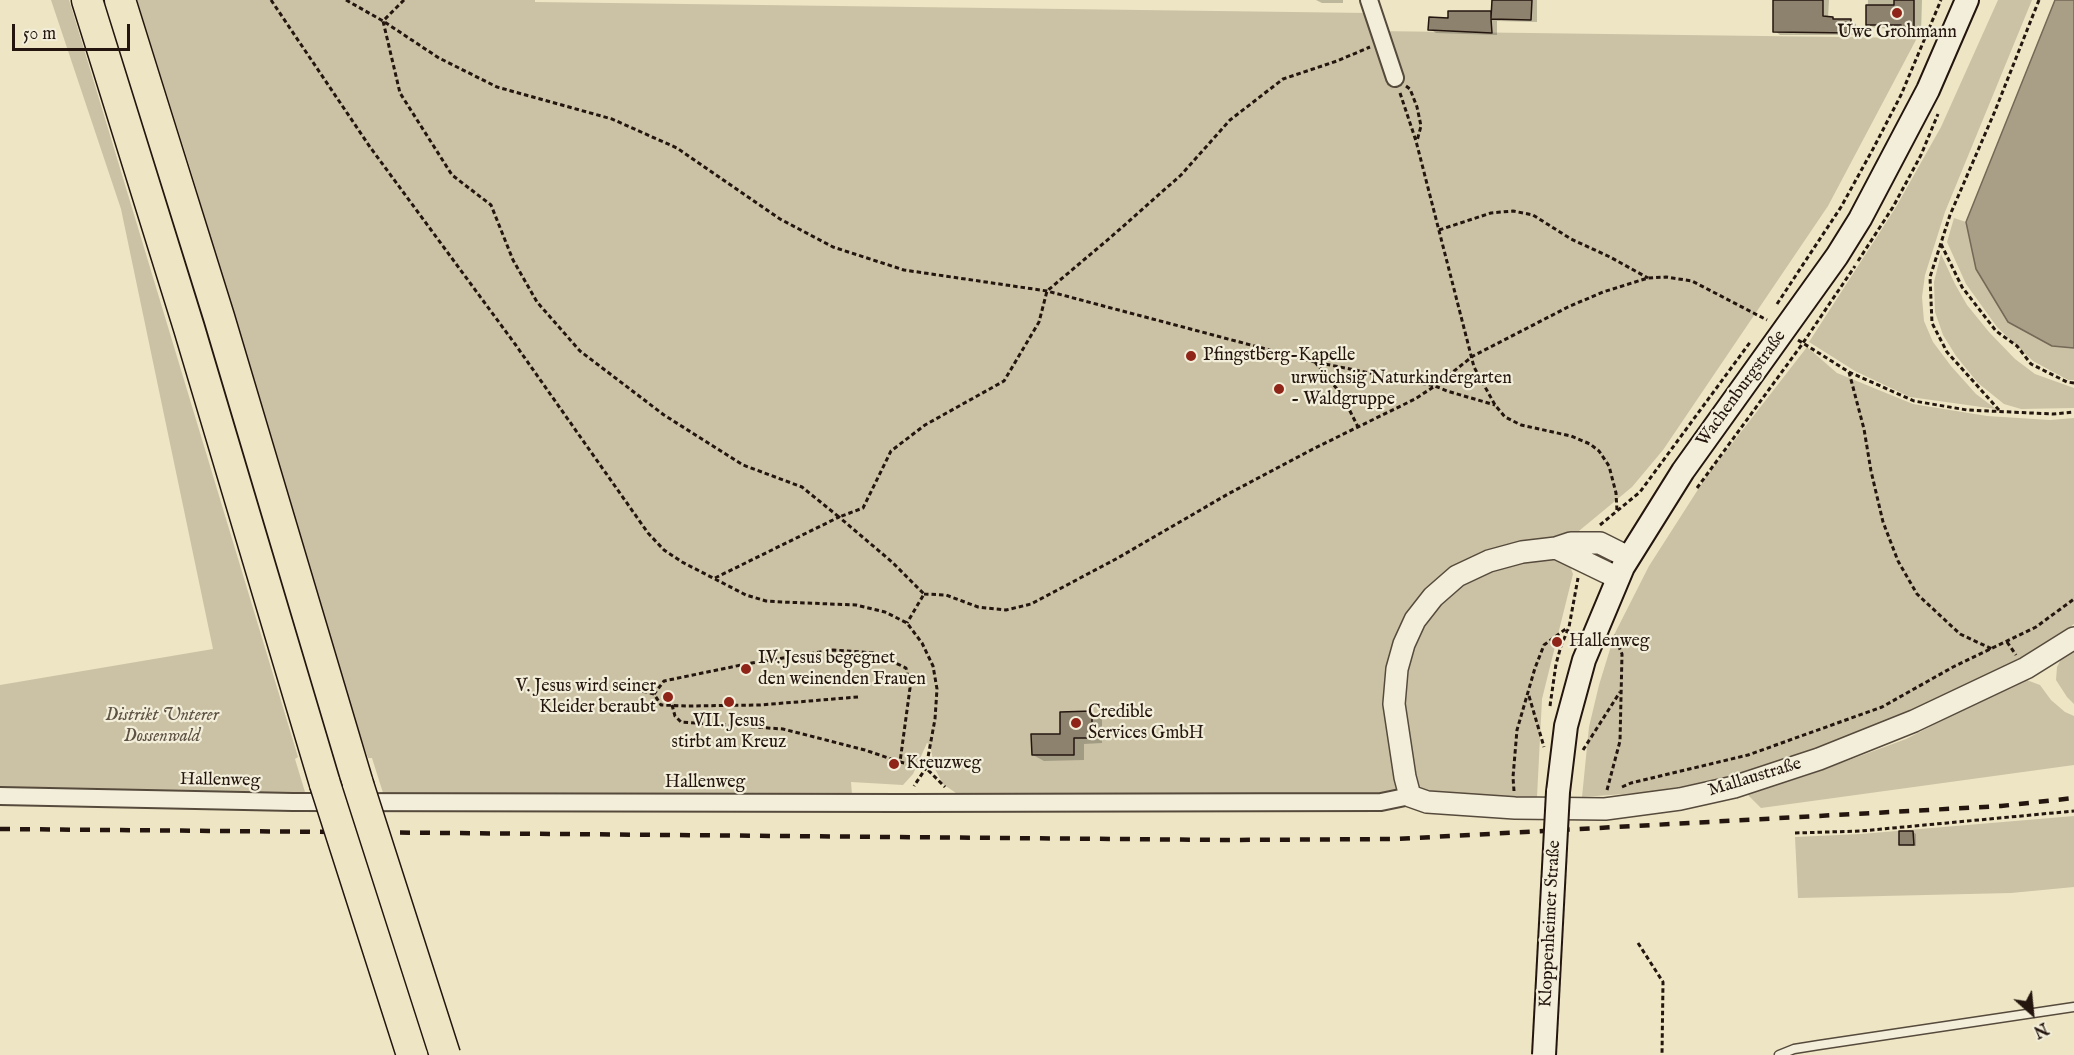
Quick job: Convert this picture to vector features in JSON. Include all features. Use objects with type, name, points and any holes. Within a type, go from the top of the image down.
[{"type":"highway","points":[[87,0],[189,328],[325,784],[412,1055]]},
{"type":"highway","points":[[120,0],[219,316],[358,784],[445,1055]]},
{"type":"main road","name":"Wachenburgstraße","points":[[1558,792],[1566,726],[1584,660],[1628,557],[1683,471],[1831,265],[1854,229],[1928,90],[1967,0]]},
{"type":"main road","name":"Kloppenheimer Straße","points":[[1544,1055],[1558,792]]},
{"type":"street","points":[[1369,0],[1395,78]]},
{"type":"street","points":[[1410,796],[1394,704],[1397,669],[1404,644],[1415,621],[1434,597],[1457,576],[1489,561],[1571,543],[1618,578]]},
{"type":"street","points":[[1584,551],[1600,543],[1628,557]]},
{"type":"street","name":"Mallaustraße","points":[[1410,796],[1427,802],[1515,808],[1605,809],[1680,799],[1745,784],[1829,755],[1914,721],[2026,668],[2074,638]]},
{"type":"street","name":"Hallenweg","points":[[0,796],[305,802],[956,803],[1381,802],[1410,796]]},
{"type":"lane","points":[[1779,1055],[1802,1048],[2074,1007]]},
{"type":"path","points":[[271,0],[370,147],[515,344],[648,532],[664,550],[746,596],[766,601],[856,605],[885,612],[907,624],[922,644],[933,666],[938,689],[926,768]]},
{"type":"path","points":[[346,0],[440,58],[497,87],[612,119],[676,148],[780,219],[833,247],[904,270],[1047,291],[1315,362],[1435,386],[1495,405]]},
{"type":"path","points":[[383,21],[404,0]]},
{"type":"path","points":[[1773,310],[1841,207],[1873,149],[1901,95],[1941,0]]},
{"type":"path","points":[[2000,412],[1947,352],[1932,323],[1930,277],[1950,215],[1995,111],[2039,0]]},
{"type":"path","points":[[383,21],[400,93],[452,175],[491,205],[513,260],[537,302],[580,351],[664,415],[743,465],[802,488],[892,562],[924,594],[946,595],[978,607],[1006,610],[1031,604],[1116,559],[1228,494],[1415,399],[1473,356],[1568,307],[1603,292],[1648,278],[1665,277],[1692,281],[1766,320]]},
{"type":"path","points":[[714,579],[863,507],[891,451],[925,425],[1004,381],[1039,322],[1047,291],[1181,175],[1230,120],[1283,79],[1337,61],[1382,41]]},
{"type":"path","points":[[1395,78],[1410,89],[1418,107],[1421,126],[1416,141]]},
{"type":"path","points":[[1395,78],[1416,141],[1474,367],[1504,417],[1521,425],[1571,436],[1590,444],[1599,451],[1609,466],[1616,493],[1617,511]]},
{"type":"path","points":[[1439,230],[1491,213],[1514,211],[1533,215],[1571,239],[1648,278]]},
{"type":"path","points":[[1941,243],[1962,287],[1996,331],[2017,346],[2031,364],[2067,382],[2074,383]]},
{"type":"path","points":[[1551,696],[1561,646],[1569,627],[1588,534],[1640,492],[1752,339]]},
{"type":"path","points":[[1697,488],[1803,343],[1849,372],[1914,401],[1967,410],[2053,414],[2074,412]]},
{"type":"path","points":[[1315,362],[1342,395],[1358,427]]},
{"type":"path","points":[[1849,372],[1864,429],[1883,522],[1898,561],[1917,594],[1960,634],[1992,649]]},
{"type":"path","points":[[907,624],[924,594]]},
{"type":"path","points":[[1621,788],[1631,783],[1748,755],[1882,707],[1953,667],[2036,627],[2074,599]]},
{"type":"path","points":[[1515,808],[1513,777],[1517,730],[1535,668],[1544,645],[1569,627]]},
{"type":"path","points":[[1605,798],[1620,741],[1622,690],[1622,654],[1613,632],[1610,640]]},
{"type":"path","points":[[654,693],[664,681],[747,664],[833,650],[875,653],[906,668],[909,688],[900,762]]},
{"type":"path","points":[[628,688],[654,693],[661,705],[760,705],[858,698]]},
{"type":"path","points":[[1578,756],[1622,690]]},
{"type":"path","points":[[1529,694],[1546,756]]},
{"type":"path","points":[[672,705],[675,716],[681,722],[783,729],[926,768],[949,792],[956,803]]},
{"type":"path","points":[[1795,833],[1861,831],[2074,811]]},
{"type":"path","points":[[1638,943],[1663,982],[1662,1055]]},
{"type":"green space","name":"Distrikt Unterer Dossenwald","points":[[51,0],[69,0],[298,757],[295,759],[305,792],[253,795],[0,789],[0,685],[213,649],[121,209]]},
{"type":"green space","points":[[137,0],[535,0],[535,2],[1368,13],[1374,31],[1917,38],[1828,206],[1663,450],[1632,487],[1562,545],[1573,574],[1542,699],[1537,797],[1508,802],[956,793],[943,784],[935,769],[930,745],[927,743],[913,774],[903,785],[851,782],[852,795],[384,796],[372,758],[368,758],[350,705],[191,171]]},
{"type":"green space","points":[[1998,0],[2032,0],[1945,212],[1925,275],[1922,297],[1924,321],[1933,342],[1976,394],[1996,409],[1910,397],[1855,371],[1809,342],[1896,207],[1941,127]]},
{"type":"green space","points":[[1954,218],[1966,222],[1976,269],[2008,321],[2052,346],[2074,348],[2074,380],[2068,380],[2033,361],[1997,327],[1966,284],[1947,242]]},
{"type":"green space","points":[[1941,254],[1967,305],[1989,332],[2015,359],[2035,374],[2074,388],[2074,408],[2021,409],[2004,404],[1978,383],[1956,356],[1943,335],[1935,312],[1934,282]]},
{"type":"green space","points":[[201,296],[304,643],[302,649],[298,650],[193,298]]},
{"type":"green space","points":[[1807,347],[1837,373],[1913,404],[1987,416],[2050,420],[2074,418],[2074,624],[2043,648],[1993,676],[1813,752],[1724,778],[1653,792],[1582,797],[1589,727],[1615,633],[1649,566],[1706,477]]},
{"type":"green space","points":[[2074,648],[2074,704],[2056,680],[2057,667],[2061,659]]},
{"type":"green space","points":[[2024,679],[2040,685],[2051,700],[2065,712],[2074,716],[2074,765],[1761,808],[1747,794],[1806,776],[1906,739]]},
{"type":"green space","points":[[2074,816],[2074,887],[2011,893],[1798,898],[1795,837],[1861,834]]},
{"type":"shaded area","points":[[2055,0],[2074,0],[2074,348],[2052,346],[2008,322],[1976,269],[1966,222]]},
{"type":"building","points":[[1492,0],[1532,0],[1531,20],[1491,19],[1492,33],[1428,30],[1429,17],[1448,18],[1448,11],[1491,11],[1491,18]]},
{"type":"building","points":[[1773,0],[1823,0],[1823,16],[1833,17],[1833,19],[1851,19],[1851,33],[1773,32]]},
{"type":"building","points":[[1894,0],[1914,0],[1914,30],[1901,30],[1901,25],[1866,25],[1866,5],[1894,5]]},
{"type":"building","name":"Credible Services GmbH","points":[[1092,711],[1092,738],[1074,738],[1074,755],[1032,755],[1031,734],[1060,734],[1060,712]]},
{"type":"building","points":[[1899,831],[1913,831],[1914,845],[1899,845]]},
{"type":"railway","points":[[0,829],[1229,840],[1396,839],[2001,806],[2074,798]]},
{"type":"place","name":"Uwe Grohmann","points":[[1897,13]]},
{"type":"place","name":"Pfingstberg-Kapelle","points":[[1191,356]]},
{"type":"place","name":"urwüchsig Naturkindergarten - Waldgruppe","points":[[1279,389]]},
{"type":"place","name":"Hallenweg","points":[[1557,642]]},
{"type":"place","name":"IV. Jesus begegnet den weinenden Frauen","points":[[746,669]]},
{"type":"place","name":"V. Jesus wird seiner Kleider beraubt","points":[[668,697]]},
{"type":"place","name":"VII. Jesus stirbt am Kreuz","points":[[729,702]]},
{"type":"place","name":"Credible Services GmbH","points":[[1076,723]]},
{"type":"place","name":"Kreuzweg","points":[[894,764]]}]
